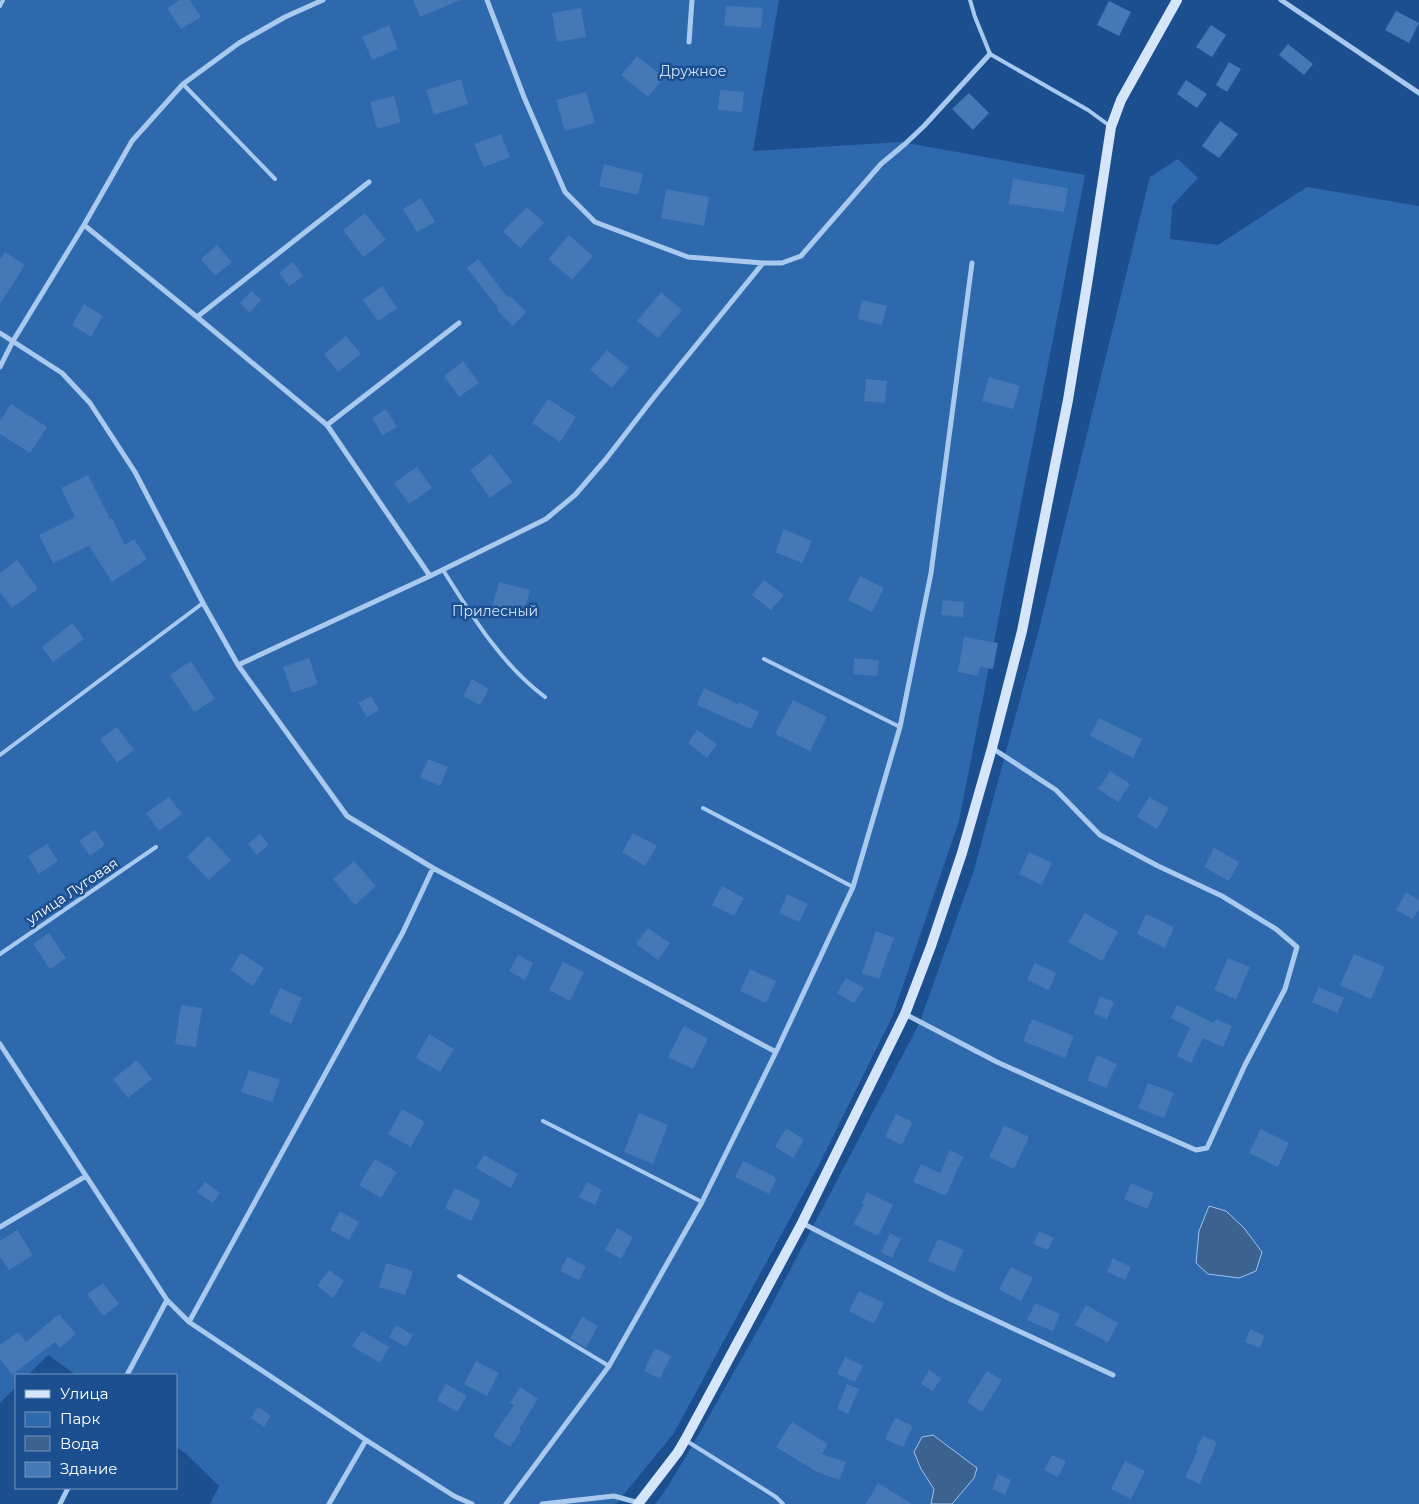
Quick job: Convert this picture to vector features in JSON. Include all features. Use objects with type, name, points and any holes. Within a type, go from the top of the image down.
[{"type":"street","points":[[0,367],[13,341],[84,225],[132,141],[183,84],[239,43],[285,17],[323,0]]},
{"type":"street","points":[[487,0],[524,97],[565,192],[595,222],[688,257],[782,263],[801,256],[881,164],[924,126],[990,54]]},
{"type":"street","points":[[689,42],[692,0]]},
{"type":"street","points":[[542,1504],[614,1496],[639,1503],[678,1452],[802,1223],[905,1014],[931,946],[962,853],[992,748],[1022,631],[1068,400],[1111,127],[1121,100],[1177,0]]},
{"type":"street","points":[[1281,0],[1419,93]]},
{"type":"street","points":[[198,317],[370,182]]},
{"type":"street","points":[[84,225],[327,424],[430,576]]},
{"type":"street","points":[[238,666],[443,570],[546,519],[575,495],[606,459],[763,263]]},
{"type":"street","points":[[506,1504],[609,1366],[702,1202],[776,1052],[853,887],[900,727],[931,573],[972,263]]},
{"type":"street","points":[[327,424],[459,323]]},
{"type":"street","points":[[0,333],[62,373],[90,403],[135,472],[238,666],[347,816],[433,868],[776,1052]]},
{"type":"street","points":[[905,1014],[997,1062],[1196,1150],[1207,1148],[1245,1065],[1285,989],[1297,947],[1276,929],[1222,896],[1158,866],[1100,835],[1056,790],[992,748]]},
{"type":"street","points":[[189,1322],[403,932],[433,868]]},
{"type":"street","points":[[0,1044],[167,1300],[189,1322],[366,1440],[454,1496],[472,1504]]},
{"type":"street","points":[[0,1227],[86,1176]]},
{"type":"street","points":[[802,1223],[948,1298],[1113,1375]]},
{"type":"street","points":[[128,1374],[167,1300]]},
{"type":"street","points":[[329,1504],[366,1440]]},
{"type":"street","points":[[60,1504],[68,1489]]},
{"type":"lane","points":[[0,6],[3,0]]},
{"type":"lane","points":[[970,0],[990,54],[1088,110],[1111,127]]},
{"type":"lane","points":[[183,84],[275,179]]},
{"type":"lane","points":[[443,570],[485,636],[528,684],[545,697]]},
{"type":"lane","points":[[0,755],[203,603]]},
{"type":"lane","points":[[764,659],[900,727]]},
{"type":"lane","points":[[703,808],[853,887]]},
{"type":"lane","name":"улица Луговая","points":[[0,954],[156,847]]},
{"type":"lane","points":[[543,1121],[702,1202]]},
{"type":"lane","points":[[460,1276],[609,1366]]},
{"type":"lane","points":[[685,1440],[776,1497],[783,1504]]},
{"type":"green space","name":"Прилесный","points":[[0,0],[779,0],[753,151],[901,142],[1085,175],[959,821],[893,1015],[819,1165],[674,1433],[616,1504],[210,1504],[219,1486],[178,1448],[178,1374],[75,1374],[48,1355],[29,1374],[15,1374],[15,1388],[0,1403]]},
{"type":"green space","points":[[1178,159],[1198,178],[1172,206],[1170,239],[1218,245],[1307,187],[1419,206],[1419,1504],[655,1504],[691,1448],[769,1310],[919,1024],[974,870],[1039,629],[1150,177]]},
{"type":"water","points":[[1209,1206],[1226,1211],[1244,1228],[1262,1252],[1256,1271],[1239,1278],[1208,1274],[1196,1263],[1199,1231]]},
{"type":"water","points":[[933,1435],[977,1468],[974,1478],[952,1504],[931,1504],[934,1489],[921,1469],[914,1452],[922,1437]]},
{"type":"building","points":[[180,0],[190,0],[201,17],[181,29],[167,8]]},
{"type":"building","points":[[413,0],[460,0],[420,17]]},
{"type":"building","points":[[1109,1],[1131,12],[1119,36],[1097,25]]},
{"type":"building","points":[[726,6],[763,8],[761,28],[724,26]]},
{"type":"building","points":[[581,8],[586,37],[557,42],[552,13]]},
{"type":"building","points":[[1396,11],[1419,23],[1409,43],[1385,30]]},
{"type":"building","points":[[389,25],[398,49],[372,60],[362,37]]},
{"type":"building","points":[[1211,25],[1226,35],[1212,57],[1196,47]]},
{"type":"building","points":[[1288,44],[1313,64],[1304,75],[1279,55]]},
{"type":"building","points":[[637,56],[664,78],[648,97],[621,75]]},
{"type":"building","points":[[1229,62],[1241,69],[1227,92],[1216,85]]},
{"type":"building","points":[[461,79],[468,104],[434,115],[426,90]]},
{"type":"building","points":[[1186,80],[1207,94],[1197,108],[1177,94]]},
{"type":"building","points":[[720,90],[744,92],[742,112],[718,110]]},
{"type":"building","points":[[586,92],[595,123],[565,131],[556,100]]},
{"type":"building","points":[[969,93],[989,113],[973,130],[952,109]]},
{"type":"building","points":[[394,96],[401,122],[377,129],[370,102]]},
{"type":"building","points":[[1220,121],[1238,134],[1219,158],[1202,146]]},
{"type":"building","points":[[501,134],[510,157],[484,167],[474,144]]},
{"type":"building","points":[[604,164],[643,174],[638,195],[599,186]]},
{"type":"building","points":[[1013,179],[1068,188],[1064,212],[1009,204]]},
{"type":"building","points":[[666,189],[709,197],[704,226],[661,218]]},
{"type":"building","points":[[421,198],[435,222],[417,232],[403,209]]},
{"type":"building","points":[[527,207],[544,223],[520,248],[503,231]]},
{"type":"building","points":[[365,213],[386,240],[363,257],[343,230]]},
{"type":"building","points":[[569,235],[593,256],[572,280],[548,259]]},
{"type":"building","points":[[217,245],[232,262],[215,276],[201,259]]},
{"type":"building","points":[[5,252],[25,265],[0,304],[0,260]]},
{"type":"building","points":[[478,259],[508,298],[510,296],[526,312],[513,326],[497,310],[498,308],[467,268]]},
{"type":"building","points":[[293,262],[303,276],[289,286],[279,273]]},
{"type":"building","points":[[382,286],[397,308],[378,321],[363,300]]},
{"type":"building","points":[[251,291],[261,300],[250,313],[240,303]]},
{"type":"building","points":[[661,292],[682,310],[658,338],[637,321]]},
{"type":"building","points":[[862,300],[887,306],[882,325],[858,319]]},
{"type":"building","points":[[84,304],[103,316],[91,337],[72,325]]},
{"type":"building","points":[[346,336],[361,354],[338,372],[324,354]]},
{"type":"building","points":[[607,350],[629,368],[612,388],[590,370]]},
{"type":"building","points":[[463,361],[479,383],[459,397],[444,376]]},
{"type":"building","points":[[989,377],[1020,386],[1013,409],[982,401]]},
{"type":"building","points":[[866,379],[887,381],[885,403],[864,401]]},
{"type":"building","points":[[548,399],[576,417],[560,442],[532,423]]},
{"type":"building","points":[[11,404],[47,427],[30,453],[0,434],[0,421]]},
{"type":"building","points":[[386,409],[397,427],[382,435],[372,418]]},
{"type":"building","points":[[491,454],[512,482],[490,498],[470,470]]},
{"type":"building","points":[[417,467],[432,488],[409,504],[394,483]]},
{"type":"building","points":[[88,475],[125,545],[134,539],[147,559],[112,582],[89,546],[53,563],[39,535],[75,517],[61,488]]},
{"type":"building","points":[[784,529],[812,541],[802,563],[775,552]]},
{"type":"building","points":[[17,560],[38,589],[12,608],[0,592],[0,573]]},
{"type":"building","points":[[860,576],[884,588],[872,612],[848,600]]},
{"type":"building","points":[[764,580],[784,595],[771,610],[752,595]]},
{"type":"building","points":[[499,582],[530,590],[523,616],[492,608]]},
{"type":"building","points":[[943,600],[964,602],[963,617],[941,615]]},
{"type":"building","points":[[72,623],[84,639],[53,662],[42,647]]},
{"type":"building","points":[[964,637],[998,643],[993,669],[980,667],[978,676],[958,672]]},
{"type":"building","points":[[309,658],[318,684],[292,693],[283,667]]},
{"type":"building","points":[[854,658],[879,660],[877,676],[853,674]]},
{"type":"building","points":[[191,661],[215,699],[194,712],[170,675]]},
{"type":"building","points":[[472,679],[489,689],[480,705],[463,696]]},
{"type":"building","points":[[704,688],[759,712],[751,729],[697,705]]},
{"type":"building","points":[[371,696],[379,710],[367,717],[358,703]]},
{"type":"building","points":[[793,700],[827,717],[810,751],[775,734]]},
{"type":"building","points":[[1099,718],[1142,739],[1133,758],[1090,736]]},
{"type":"building","points":[[117,727],[134,750],[117,763],[100,739]]},
{"type":"building","points":[[697,730],[717,744],[707,758],[688,743]]},
{"type":"building","points":[[428,759],[448,767],[440,786],[420,777]]},
{"type":"building","points":[[1110,771],[1130,784],[1118,802],[1098,789]]},
{"type":"building","points":[[169,797],[182,814],[159,831],[146,813]]},
{"type":"building","points":[[1149,797],[1169,808],[1157,829],[1137,817]]},
{"type":"building","points":[[95,830],[105,845],[90,856],[79,841]]},
{"type":"building","points":[[633,833],[657,846],[645,866],[622,852]]},
{"type":"building","points":[[260,834],[269,845],[257,855],[248,844]]},
{"type":"building","points":[[208,836],[231,860],[209,880],[187,857]]},
{"type":"building","points":[[47,844],[58,861],[39,874],[28,856]]},
{"type":"building","points":[[1214,848],[1239,862],[1229,881],[1204,867]]},
{"type":"building","points":[[1029,852],[1052,863],[1042,885],[1019,874]]},
{"type":"building","points":[[354,861],[376,886],[355,905],[333,879]]},
{"type":"building","points":[[722,886],[744,898],[734,916],[712,905]]},
{"type":"building","points":[[1406,892],[1419,900],[1419,909],[1413,919],[1396,910]]},
{"type":"building","points":[[787,894],[808,904],[799,922],[779,913]]},
{"type":"building","points":[[1085,913],[1118,932],[1102,961],[1068,942]]},
{"type":"building","points":[[1146,914],[1174,927],[1165,948],[1137,934]]},
{"type":"building","points":[[648,928],[670,943],[658,960],[636,944]]},
{"type":"building","points":[[876,931],[894,938],[879,979],[862,973]]},
{"type":"building","points":[[49,933],[66,958],[50,969],[33,944]]},
{"type":"building","points":[[241,953],[264,968],[253,986],[230,970]]},
{"type":"building","points":[[1354,954],[1385,967],[1371,999],[1340,985]]},
{"type":"building","points":[[518,955],[533,963],[525,980],[509,971]]},
{"type":"building","points":[[1228,958],[1250,967],[1236,999],[1214,990]]},
{"type":"building","points":[[563,962],[584,972],[570,1001],[549,990]]},
{"type":"building","points":[[1035,963],[1056,973],[1049,990],[1027,980]]},
{"type":"building","points":[[750,969],[776,981],[766,1003],[740,991]]},
{"type":"building","points":[[846,978],[864,988],[854,1003],[837,993]]},
{"type":"building","points":[[1319,987],[1344,998],[1337,1013],[1312,1002]]},
{"type":"building","points":[[280,988],[302,998],[291,1024],[269,1013]]},
{"type":"building","points":[[1100,996],[1114,1002],[1107,1019],[1094,1013]]},
{"type":"building","points":[[181,1005],[202,1008],[196,1047],[175,1044]]},
{"type":"building","points":[[1177,1005],[1214,1023],[1216,1019],[1232,1026],[1223,1047],[1203,1038],[1191,1063],[1177,1056],[1190,1028],[1171,1018]]},
{"type":"building","points":[[1032,1019],[1074,1036],[1065,1058],[1023,1041]]},
{"type":"building","points":[[684,1026],[708,1039],[693,1069],[668,1057]]},
{"type":"building","points":[[429,1034],[454,1049],[440,1072],[416,1058]]},
{"type":"building","points":[[1097,1055],[1117,1064],[1106,1088],[1087,1080]]},
{"type":"building","points":[[137,1060],[152,1079],[128,1098],[113,1079]]},
{"type":"building","points":[[249,1070],[280,1080],[272,1102],[241,1092]]},
{"type":"building","points":[[1148,1083],[1174,1093],[1164,1118],[1138,1108]]},
{"type":"building","points":[[402,1109],[425,1122],[411,1147],[388,1134]]},
{"type":"building","points":[[639,1113],[668,1125],[653,1164],[624,1152]]},
{"type":"building","points":[[896,1114],[913,1122],[902,1145],[885,1137]]},
{"type":"building","points":[[1004,1125],[1029,1137],[1014,1169],[989,1157]]},
{"type":"building","points":[[786,1128],[804,1140],[793,1158],[775,1147]]},
{"type":"building","points":[[1261,1129],[1289,1143],[1278,1167],[1249,1153]]},
{"type":"building","points":[[950,1150],[964,1157],[946,1196],[913,1182],[921,1164],[940,1173]]},
{"type":"building","points":[[484,1155],[518,1174],[511,1188],[476,1168]]},
{"type":"building","points":[[375,1159],[397,1172],[381,1198],[359,1185]]},
{"type":"building","points":[[743,1161],[777,1178],[769,1194],[735,1177]]},
{"type":"building","points":[[205,1182],[220,1193],[213,1203],[197,1192]]},
{"type":"building","points":[[587,1182],[602,1190],[595,1205],[579,1197]]},
{"type":"building","points":[[1131,1183],[1154,1193],[1147,1209],[1124,1199]]},
{"type":"building","points":[[455,1188],[481,1201],[471,1221],[445,1208]]},
{"type":"building","points":[[867,1192],[893,1205],[878,1236],[853,1224],[864,1204],[862,1203]]},
{"type":"building","points":[[340,1211],[359,1222],[349,1240],[330,1230]]},
{"type":"building","points":[[617,1228],[633,1237],[621,1259],[605,1250]]},
{"type":"building","points":[[17,1230],[33,1255],[9,1270],[0,1257],[0,1241]]},
{"type":"building","points":[[1039,1231],[1054,1238],[1048,1250],[1033,1244]]},
{"type":"building","points":[[890,1233],[901,1239],[892,1258],[881,1252]]},
{"type":"building","points":[[938,1239],[964,1250],[954,1272],[928,1261]]},
{"type":"building","points":[[567,1257],[586,1266],[579,1280],[560,1271]]},
{"type":"building","points":[[1113,1258],[1131,1267],[1125,1280],[1107,1272]]},
{"type":"building","points":[[386,1263],[413,1271],[405,1295],[379,1287]]},
{"type":"building","points":[[1011,1267],[1033,1278],[1021,1301],[999,1289]]},
{"type":"building","points":[[329,1270],[344,1281],[333,1298],[317,1286]]},
{"type":"building","points":[[103,1283],[119,1304],[103,1316],[87,1294]]},
{"type":"building","points":[[859,1291],[884,1303],[874,1324],[849,1311]]},
{"type":"building","points":[[1035,1303],[1060,1314],[1053,1331],[1027,1320]]},
{"type":"building","points":[[1086,1305],[1118,1323],[1108,1342],[1075,1325]]},
{"type":"building","points":[[59,1314],[76,1334],[60,1348],[55,1342],[12,1375],[0,1359],[0,1345],[18,1332],[26,1342]]},
{"type":"building","points":[[582,1317],[598,1326],[586,1348],[570,1338]]},
{"type":"building","points":[[396,1325],[413,1335],[406,1347],[389,1337]]},
{"type":"building","points":[[1250,1329],[1265,1336],[1260,1348],[1245,1342]]},
{"type":"building","points":[[362,1331],[389,1347],[380,1363],[352,1346]]},
{"type":"building","points":[[655,1348],[671,1356],[660,1379],[644,1371]]},
{"type":"building","points":[[845,1357],[863,1366],[855,1382],[837,1374]]},
{"type":"building","points":[[476,1361],[499,1373],[487,1396],[464,1384]]},
{"type":"building","points":[[929,1370],[941,1378],[933,1391],[921,1384]]},
{"type":"building","points":[[987,1371],[1002,1380],[982,1412],[967,1402]]},
{"type":"building","points":[[446,1384],[467,1396],[457,1412],[437,1400]]},
{"type":"building","points":[[847,1384],[859,1389],[848,1414],[837,1409]]},
{"type":"building","points":[[520,1387],[538,1399],[510,1447],[493,1436],[514,1405],[510,1403]]},
{"type":"building","points":[[258,1407],[271,1416],[264,1427],[251,1418]]},
{"type":"building","points":[[895,1418],[913,1426],[903,1447],[885,1439]]},
{"type":"building","points":[[792,1422],[828,1444],[822,1454],[846,1462],[839,1480],[817,1472],[776,1447]]},
{"type":"building","points":[[1203,1436],[1217,1442],[1200,1484],[1185,1477]]},
{"type":"building","points":[[1052,1455],[1066,1461],[1058,1477],[1044,1470]]},
{"type":"building","points":[[1125,1461],[1145,1471],[1131,1499],[1111,1489]]},
{"type":"building","points":[[998,1474],[1011,1480],[1005,1495],[992,1489]]},
{"type":"building","points":[[878,1483],[912,1504],[866,1504]]},
{"type":"park label","name":"Дружное","points":[[693,71]]}]
